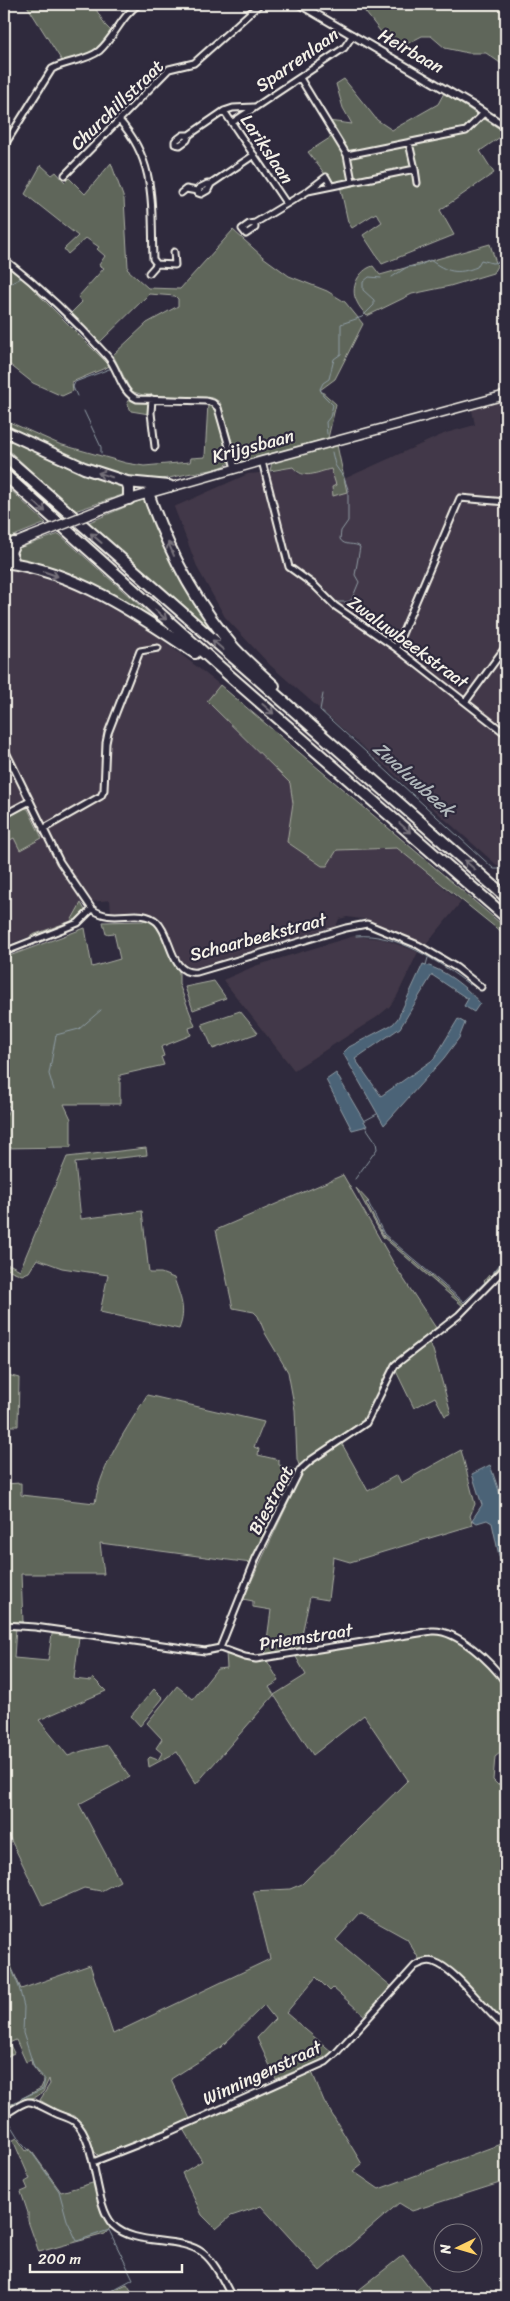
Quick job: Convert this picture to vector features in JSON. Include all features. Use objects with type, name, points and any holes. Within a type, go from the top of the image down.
[{"type":"highway","points":[[4,431],[84,468],[127,482],[170,486]]},
{"type":"highway","points":[[4,456],[506,897]]},
{"type":"highway","points":[[4,474],[231,677],[506,917]]},
{"type":"highway","points":[[127,482],[129,499]]},
{"type":"highway","points":[[148,493],[181,571],[208,616],[237,650],[285,697],[294,712]]},
{"type":"highway","points":[[7,546],[10,552],[9,562],[81,585],[119,603],[231,677]]},
{"type":"main road","name":"Krijgsbaan","points":[[7,546],[129,499],[170,486],[506,395]]},
{"type":"street","points":[[4,146],[52,69],[97,52],[106,43],[126,15],[139,4]]},
{"type":"street","name":"Churchillstraat","points":[[65,175],[169,69],[194,63],[260,4]]},
{"type":"street","name":"Heirbaan","points":[[299,4],[506,127]]},
{"type":"street","name":"Sparrenlaan","points":[[234,122],[344,48],[354,35]]},
{"type":"street","points":[[300,78],[347,155],[352,181]]},
{"type":"street","name":"Sparrenlaan","points":[[189,135],[224,111],[233,108],[255,107]]},
{"type":"street","name":"Larikslaan","points":[[224,111],[234,122],[286,203]]},
{"type":"street","points":[[347,155],[466,131],[484,113]]},
{"type":"street","points":[[119,120],[137,142],[146,171],[152,196],[153,259],[156,264]]},
{"type":"street","points":[[410,143],[417,183]]},
{"type":"street","points":[[181,193],[186,189],[197,191],[204,185],[211,184],[254,155]]},
{"type":"street","points":[[308,191],[415,169]]},
{"type":"street","points":[[255,223],[308,191],[326,177],[331,186]]},
{"type":"street","points":[[156,264],[175,265],[174,252]]},
{"type":"street","points":[[4,259],[32,281],[108,357],[129,396],[152,399],[206,401],[215,404],[218,408],[235,468]]},
{"type":"street","points":[[149,273],[156,264]]},
{"type":"street","points":[[152,399],[151,413],[154,447]]},
{"type":"street","name":"Zwaluwbeekstraat","points":[[262,460],[289,567],[314,585],[335,606],[396,648],[506,734]]},
{"type":"street","points":[[396,648],[460,498],[506,502]]},
{"type":"street","points":[[43,829],[101,796],[104,790],[108,733],[140,651],[158,648]]},
{"type":"street","name":"Zwaluwbeekstraat","points":[[466,701],[504,649]]},
{"type":"street","points":[[4,748],[60,862],[92,909],[78,923],[4,952]]},
{"type":"street","points":[[4,815],[30,802]]},
{"type":"street","name":"Schaarbeekstraat","points":[[92,909],[99,914],[111,917],[139,915],[155,920],[164,932],[179,965],[183,970],[190,973],[346,928],[367,924],[418,945],[457,968],[481,987]]},
{"type":"street","name":"Biestraat","points":[[220,1648],[256,1558],[300,1470],[311,1460],[366,1423],[395,1365],[459,1315],[506,1267]]},
{"type":"street","name":"Priemstraat","points":[[4,1625],[35,1627],[204,1651],[220,1648],[250,1659],[444,1631],[485,1659],[506,1683]]},
{"type":"street","name":"Winningenstraat","points":[[93,2162],[158,2136],[326,2062],[415,1966],[421,1963],[434,1962],[450,1972],[493,2018],[506,2028]]},
{"type":"street","points":[[4,2115],[26,2102],[36,2102],[74,2121],[82,2132],[93,2162],[106,2212],[114,2225],[128,2234],[201,2251],[208,2257],[232,2297]]},
{"type":"shaded area","points":[[506,400],[506,873],[270,665],[225,617],[198,569],[174,507],[248,474],[273,472],[293,467],[298,474],[303,475],[332,468],[337,485],[347,492],[344,479],[446,433],[475,425],[472,410]]},
{"type":"shaded area","points":[[4,566],[73,588],[145,626],[220,685],[207,701],[290,783],[293,803],[287,842],[322,866],[327,866],[337,850],[397,848],[461,902],[425,946],[369,920],[347,917],[339,919],[336,926],[193,968],[181,962],[160,918],[137,910],[111,912],[110,900],[81,903],[71,921],[4,946]]},
{"type":"shaded area","points":[[354,936],[383,939],[418,952],[397,996],[389,1007],[377,1017],[294,1070],[223,980],[255,966]]},
{"type":"green space","points":[[26,4],[93,4],[105,25],[111,31],[107,38],[91,52],[77,58],[62,61]]},
{"type":"green space","points":[[359,4],[491,4],[506,8],[506,67],[486,53],[468,53],[445,48],[431,36],[422,36],[395,50]]},
{"type":"green space","points":[[344,79],[377,120],[392,130],[438,104],[444,93],[506,133],[480,151],[494,173],[440,210],[454,235],[382,264],[363,235],[382,222],[376,213],[352,228],[348,222],[339,181],[331,182],[308,152],[336,134],[328,121],[352,124],[343,108],[336,84]]},
{"type":"green space","points":[[111,163],[124,199],[127,269],[148,288],[180,289],[233,230],[263,257],[289,276],[327,291],[345,302],[363,324],[335,379],[320,390],[336,404],[328,438],[238,462],[220,402],[213,398],[143,395],[131,391],[113,355],[147,323],[178,306],[178,299],[175,296],[149,294],[100,342],[70,314],[82,302],[78,297],[104,268],[99,265],[105,256],[97,249],[99,247],[86,238],[68,254],[64,249],[78,236],[25,194],[41,165],[52,175],[56,172],[65,182],[69,178],[85,194]]},
{"type":"green space","points":[[490,244],[497,266],[493,273],[450,286],[412,294],[367,316],[357,302],[354,291],[355,286],[360,275],[368,268],[373,266],[380,275]]},
{"type":"green space","points":[[4,265],[23,279],[110,366],[72,382],[73,391],[62,396],[33,383],[4,360]]},
{"type":"green space","points":[[130,398],[149,402],[149,414],[131,411],[127,402]]},
{"type":"green space","points":[[208,403],[217,409],[218,421],[231,461],[218,468],[166,478],[138,478],[98,469],[60,455],[6,429],[7,421],[59,444],[126,463],[144,466],[190,462],[191,458],[205,457]]},
{"type":"green space","points":[[4,434],[53,460],[120,483],[124,490],[122,495],[75,511],[4,446]]},
{"type":"green space","points":[[337,445],[347,492],[333,496],[332,487],[336,485],[331,469],[306,475],[301,474],[293,467],[270,471],[272,462]]},
{"type":"green space","points":[[4,484],[46,523],[4,540]]},
{"type":"green space","points":[[144,499],[148,502],[230,646],[87,523]]},
{"type":"green space","points":[[59,534],[166,629],[18,560],[14,554],[16,549]]},
{"type":"green space","points":[[220,685],[506,928],[506,936],[397,848],[337,850],[327,866],[322,866],[287,842],[293,803],[290,783],[207,701]]},
{"type":"green space","points":[[24,808],[28,809],[42,838],[20,850],[14,838],[4,843],[4,819]]},
{"type":"green space","points":[[81,903],[85,910],[74,922],[31,938],[30,936],[71,921]]},
{"type":"green space","points":[[147,919],[160,929],[179,970],[179,984],[195,1026],[189,1028],[191,1035],[161,1047],[164,1056],[161,1057],[164,1065],[120,1075],[120,1104],[64,1104],[71,1119],[71,1147],[4,1148],[4,1121],[10,1106],[4,1106],[4,989],[7,988],[4,978],[4,958],[85,928],[92,967],[120,959],[114,933],[106,934],[103,922],[143,921]]},
{"type":"green space","points":[[214,981],[226,998],[193,1010],[185,987]]},
{"type":"green space","points":[[240,1011],[258,1033],[213,1049],[202,1024]]},
{"type":"green space","points":[[146,1148],[147,1155],[75,1163],[81,1219],[142,1211],[149,1273],[161,1273],[174,1278],[183,1309],[179,1329],[100,1312],[108,1275],[62,1268],[37,1259],[29,1272],[22,1275],[7,1269],[9,1264],[20,1270],[67,1157]]},
{"type":"green space","points":[[343,1175],[397,1269],[436,1328],[393,1361],[368,1417],[362,1423],[299,1465],[297,1459],[295,1410],[288,1372],[265,1333],[258,1316],[254,1312],[233,1308],[216,1230]]},
{"type":"green space","points":[[356,1188],[369,1202],[366,1203],[383,1235],[464,1304],[486,1284],[484,1281],[489,1275],[491,1276],[506,1258],[506,1265],[464,1307],[383,1237]]},
{"type":"green space","points":[[429,1344],[433,1350],[451,1413],[445,1416],[435,1397],[414,1408],[395,1369]]},
{"type":"green space","points":[[4,1374],[19,1378],[18,1426],[4,1426]]},
{"type":"green space","points":[[147,1395],[264,1422],[254,1447],[259,1449],[258,1455],[279,1460],[279,1465],[297,1471],[251,1563],[100,1543],[104,1574],[21,1574],[23,1622],[4,1621],[4,1484],[21,1483],[21,1495],[95,1503],[103,1474],[109,1461]]},
{"type":"green space","points":[[342,1444],[368,1491],[397,1475],[401,1483],[461,1450],[475,1504],[470,1516],[473,1525],[350,1562],[333,1557],[328,1600],[310,1597],[299,1648],[265,1655],[271,1610],[253,1607],[253,1601],[243,1599],[302,1474],[310,1466]]},
{"type":"green space","points":[[4,1626],[16,1627],[14,1658],[48,1661],[52,1634],[79,1637],[74,1679],[91,1681],[93,1678],[106,1691],[39,1720],[68,1756],[108,1745],[130,1777],[79,1804],[120,1881],[101,1891],[84,1888],[43,1906],[8,1834],[4,1836]]},
{"type":"green space","points":[[438,1633],[458,1641],[485,1661],[506,1686],[506,1748],[495,1757],[493,1780],[498,1785],[503,1781],[506,1784],[506,2025],[453,1971],[431,1960],[419,1959],[407,1939],[360,1913],[336,1940],[391,1986],[365,2016],[333,1988],[330,1991],[316,1977],[286,2013],[332,2052],[319,2060],[276,2079],[257,2038],[275,2019],[264,2005],[220,2048],[171,2079],[191,2121],[99,2156],[94,2151],[87,2132],[75,2116],[56,2110],[40,2100],[50,2084],[49,2079],[43,2092],[36,2097],[26,2099],[4,2112],[4,2108],[41,2088],[44,2081],[32,2065],[31,2060],[26,2062],[16,2040],[9,2043],[14,2053],[4,2058],[4,1957],[11,1966],[21,1989],[90,1965],[113,2034],[270,1959],[253,1891],[290,1889],[302,1884],[408,1780],[364,1715],[313,1755],[274,1695],[306,1675],[295,1655]]},
{"type":"green space","points":[[226,1653],[252,1662],[266,1659],[279,1681],[269,1687],[274,1695],[196,1784],[177,1752],[149,1767],[148,1759],[150,1757],[158,1760],[162,1753],[156,1748],[162,1739],[147,1723],[177,1686],[193,1699],[217,1669],[227,1668]]},
{"type":"green space","points":[[154,1689],[163,1698],[140,1726],[131,1716]]},
{"type":"green space","points":[[312,2072],[324,2101],[362,2164],[353,2171],[379,2189],[506,2142],[506,2181],[412,2211],[399,2203],[320,2271],[261,2206],[231,2216],[216,2229],[202,2215],[182,2173],[202,2161],[183,2129]]},
{"type":"green space","points":[[17,2138],[26,2151],[30,2149],[61,2192],[96,2182],[103,2211],[110,2228],[105,2234],[39,2252],[28,2221],[28,2213],[21,2192],[28,2189],[25,2182],[30,2179],[13,2140]]},
{"type":"green space","points":[[403,2255],[436,2297],[359,2297],[355,2293]]},
{"type":"green space","points":[[127,2284],[135,2297],[109,2297],[109,2292]]},
{"type":"water","points":[[423,964],[439,970],[454,979],[480,1003],[474,1012],[464,1006],[468,999],[432,975],[400,1028],[355,1059],[381,1096],[434,1059],[458,1019],[465,1023],[459,1038],[444,1058],[384,1125],[343,1053],[349,1047],[393,1024],[398,1018]]},
{"type":"water","points":[[336,1073],[367,1126],[352,1130],[326,1080]]},
{"type":"water","points":[[490,1465],[506,1511],[506,1559],[501,1565],[492,1523],[487,1520],[477,1523],[472,1520],[482,1505],[472,1474]]},
{"type":"waterway","name":"Zwaluwbeek","points":[[392,277],[407,267],[419,266],[430,260],[452,271],[464,271],[477,267],[481,260],[492,263],[500,262]]},
{"type":"waterway","points":[[4,263],[17,273]]},
{"type":"waterway","points":[[4,287],[23,277]]},
{"type":"waterway","name":"Zwaluwbeek","points":[[327,434],[326,422],[330,417],[333,405],[320,389],[323,383],[329,379],[334,359],[341,354],[341,324],[362,317],[374,305],[374,300],[363,290],[363,282],[369,277],[381,278]]},
{"type":"waterway","points":[[28,282],[107,360]]},
{"type":"waterway","points":[[4,347],[10,360]]},
{"type":"waterway","points":[[77,396],[73,387],[75,382],[112,368]]},
{"type":"waterway","points":[[84,411],[101,447],[101,453]]},
{"type":"waterway","name":"Zwaluwbeek","points":[[332,452],[335,465],[344,478],[348,489],[348,521],[341,531],[340,539],[344,543],[360,547],[355,575],[359,582],[352,599],[348,602],[338,602]]},
{"type":"waterway","name":"Zwaluwbeek","points":[[323,694],[320,710],[494,869],[506,869]]},
{"type":"waterway","points":[[356,936],[386,939],[416,950],[445,967],[470,985]]},
{"type":"waterway","points":[[426,965],[428,958]]},
{"type":"waterway","points":[[54,1090],[49,1074],[56,1035],[79,1029],[101,1010]]},
{"type":"waterway","points":[[364,1121],[377,1114]]},
{"type":"waterway","points":[[355,1179],[377,1149],[376,1142],[365,1126]]},
{"type":"waterway","points":[[368,1202],[384,1234],[464,1302],[485,1282]]},
{"type":"waterway","points":[[491,1275],[506,1257]]},
{"type":"waterway","points":[[4,1958],[13,1972],[19,1987],[24,2007],[23,2033],[34,2067],[45,2079],[43,2089],[22,2098],[4,2110]]},
{"type":"waterway","points":[[7,2118],[23,2144],[32,2153],[59,2191],[67,2220],[77,2241],[109,2230],[133,2279],[107,2293],[108,2297]]}]
